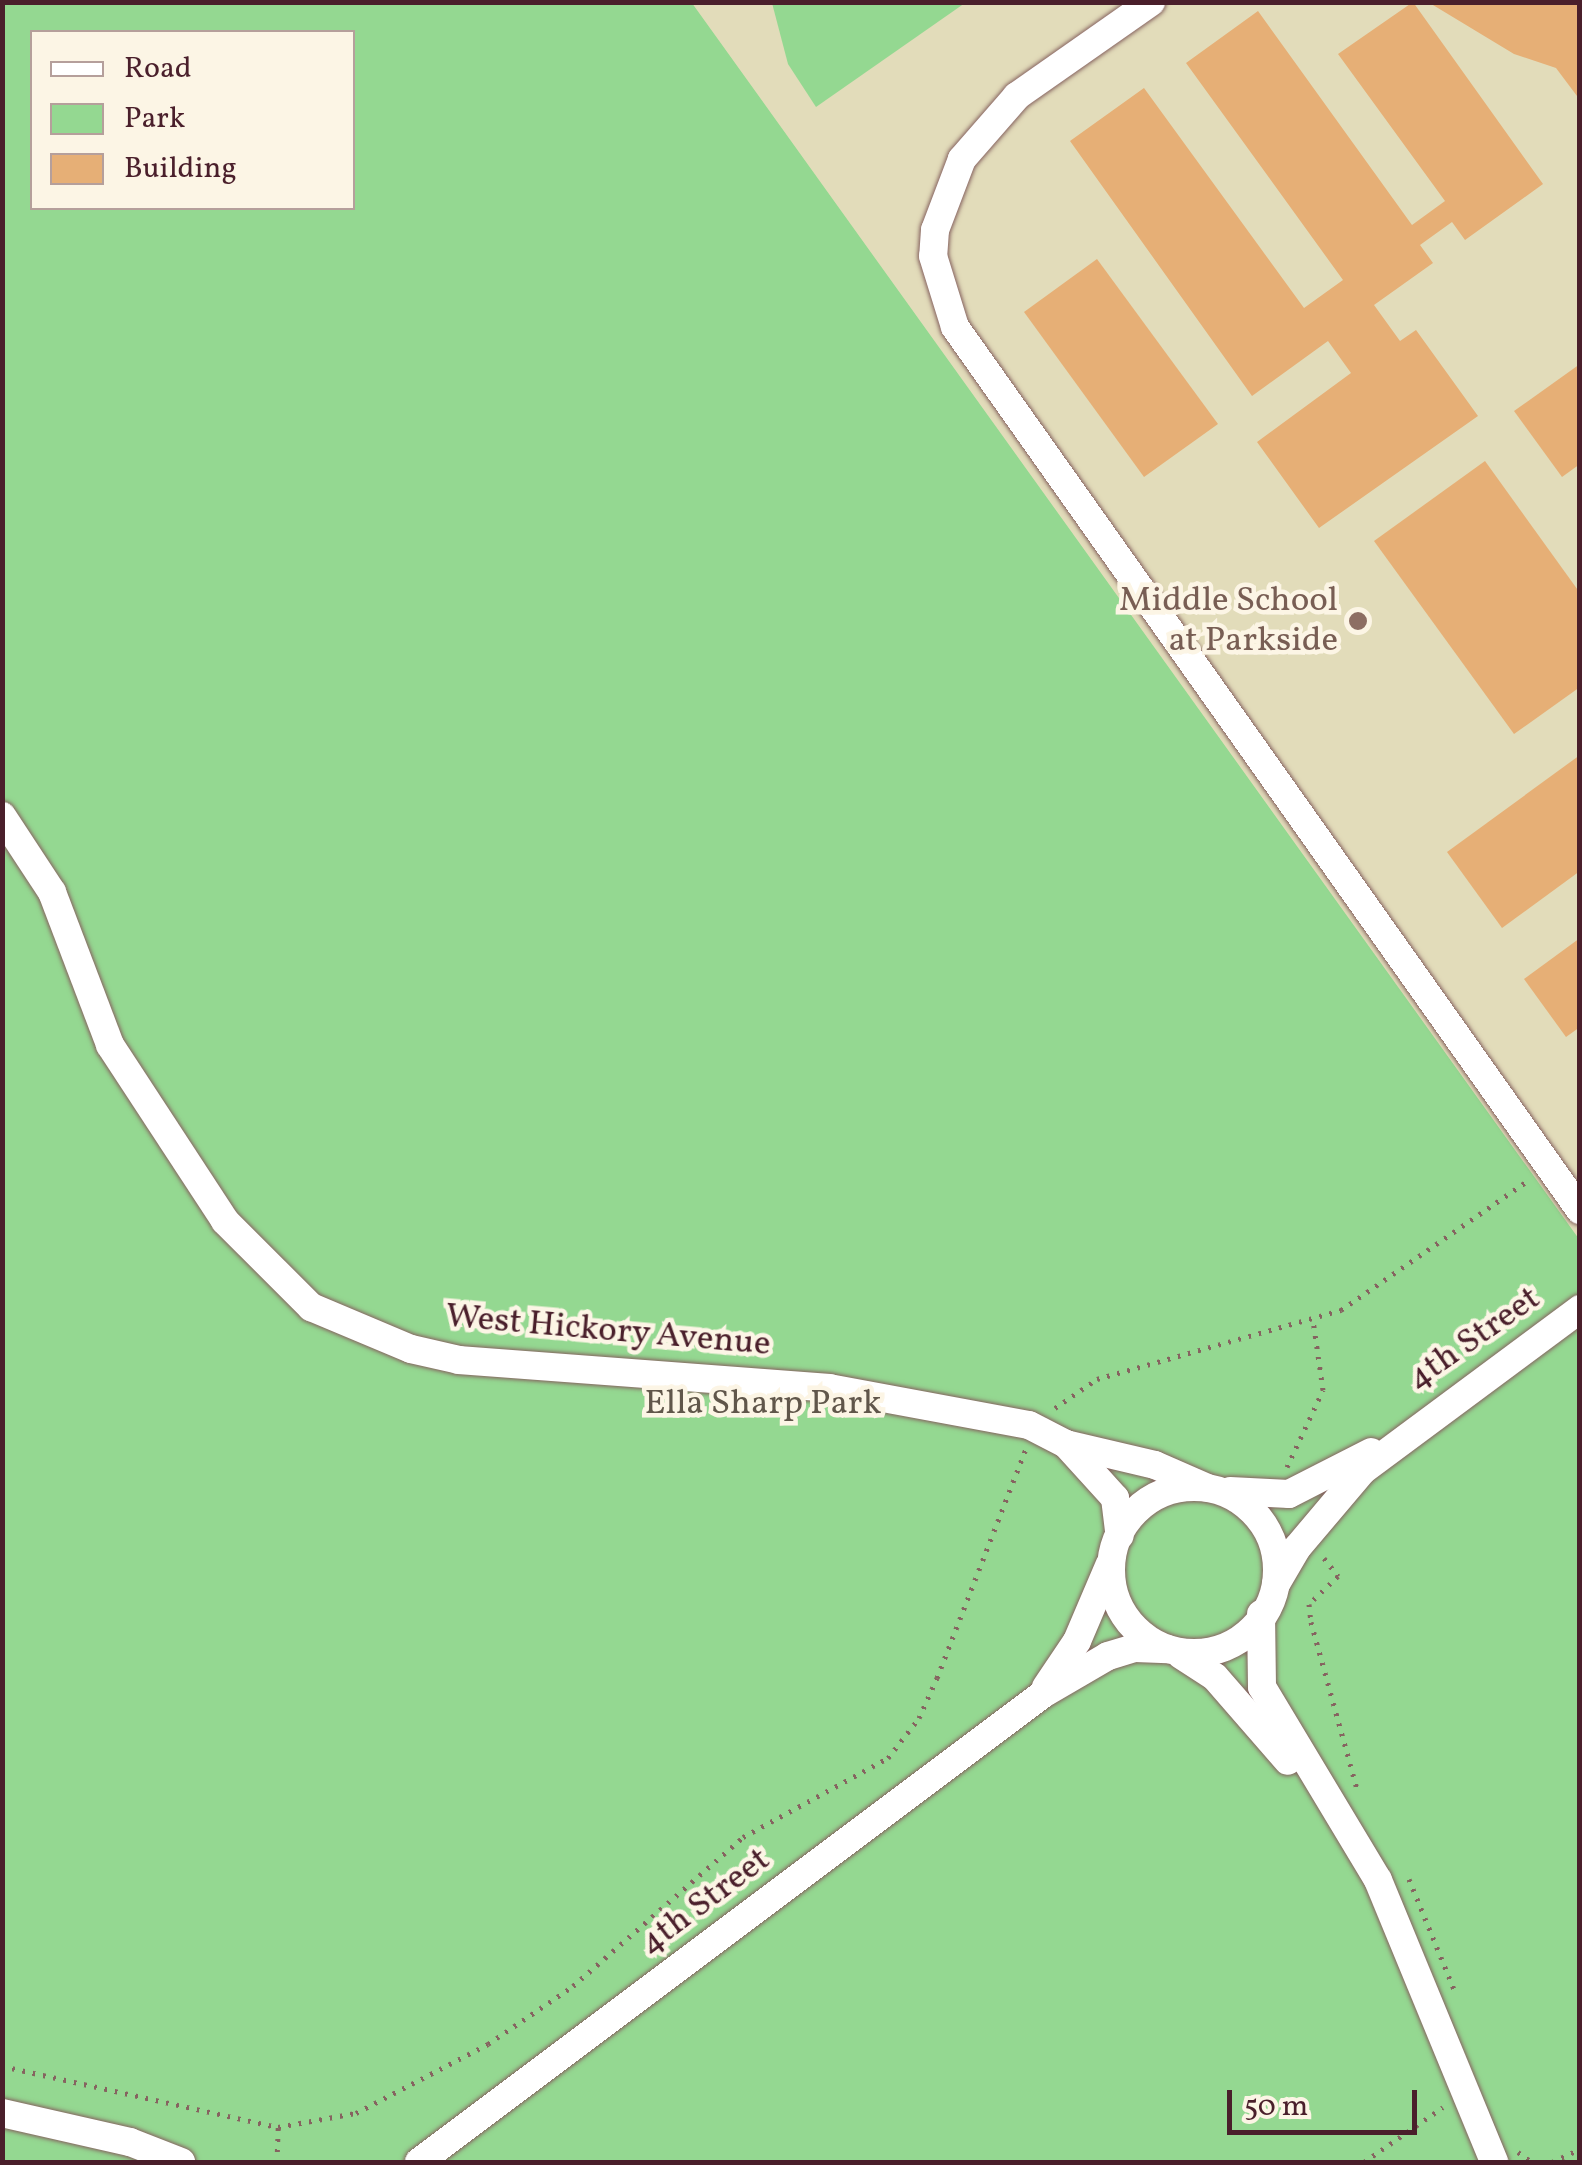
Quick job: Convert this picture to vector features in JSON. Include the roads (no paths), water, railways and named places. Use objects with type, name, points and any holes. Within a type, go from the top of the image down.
[{"type":"street","points":[[1152,2],[1017,96],[962,158],[934,230],[933,256],[955,326],[1580,1210]]},
{"type":"street","name":"West Hickory Avenue","points":[[2,816],[52,892],[110,1045],[225,1221],[311,1307],[411,1349],[459,1360],[829,1388],[1029,1425],[1066,1444],[1155,1464],[1214,1488]]},
{"type":"street","name":"4th Street","points":[[1266,1605],[1297,1548],[1346,1488],[1412,1429],[1580,1310]]},
{"type":"street","name":"4th Street","points":[[1214,1488],[1289,1494],[1412,1429]]},
{"type":"street","name":"West Hickory Avenue","points":[[1066,1444],[1115,1498],[1117,1543]]},
{"type":"street","points":[[1329,1808],[1215,1676],[1174,1652],[1124,1614],[1112,1592],[1117,1543],[1152,1500],[1214,1488],[1248,1504],[1270,1533],[1277,1559],[1266,1605],[1262,1687],[1329,1808],[1378,1880],[1408,1944],[1474,2126],[1494,2162]]},
{"type":"street","name":"4th Street","points":[[1031,1703],[1077,1642],[1117,1543]]},
{"type":"street","points":[[1174,1652],[1204,1655],[1233,1643],[1266,1605]]},
{"type":"street","name":"4th Street","points":[[421,2161],[1031,1703],[1108,1656],[1134,1648],[1174,1652]]},
{"type":"street","points":[[2,2113],[130,2142],[182,2162]]},
{"type":"place","name":"Middle School at Parkside","points":[[1358,621]]},
{"type":"park label","name":"Ella Sharp Park","points":[[763,1404]]}]
